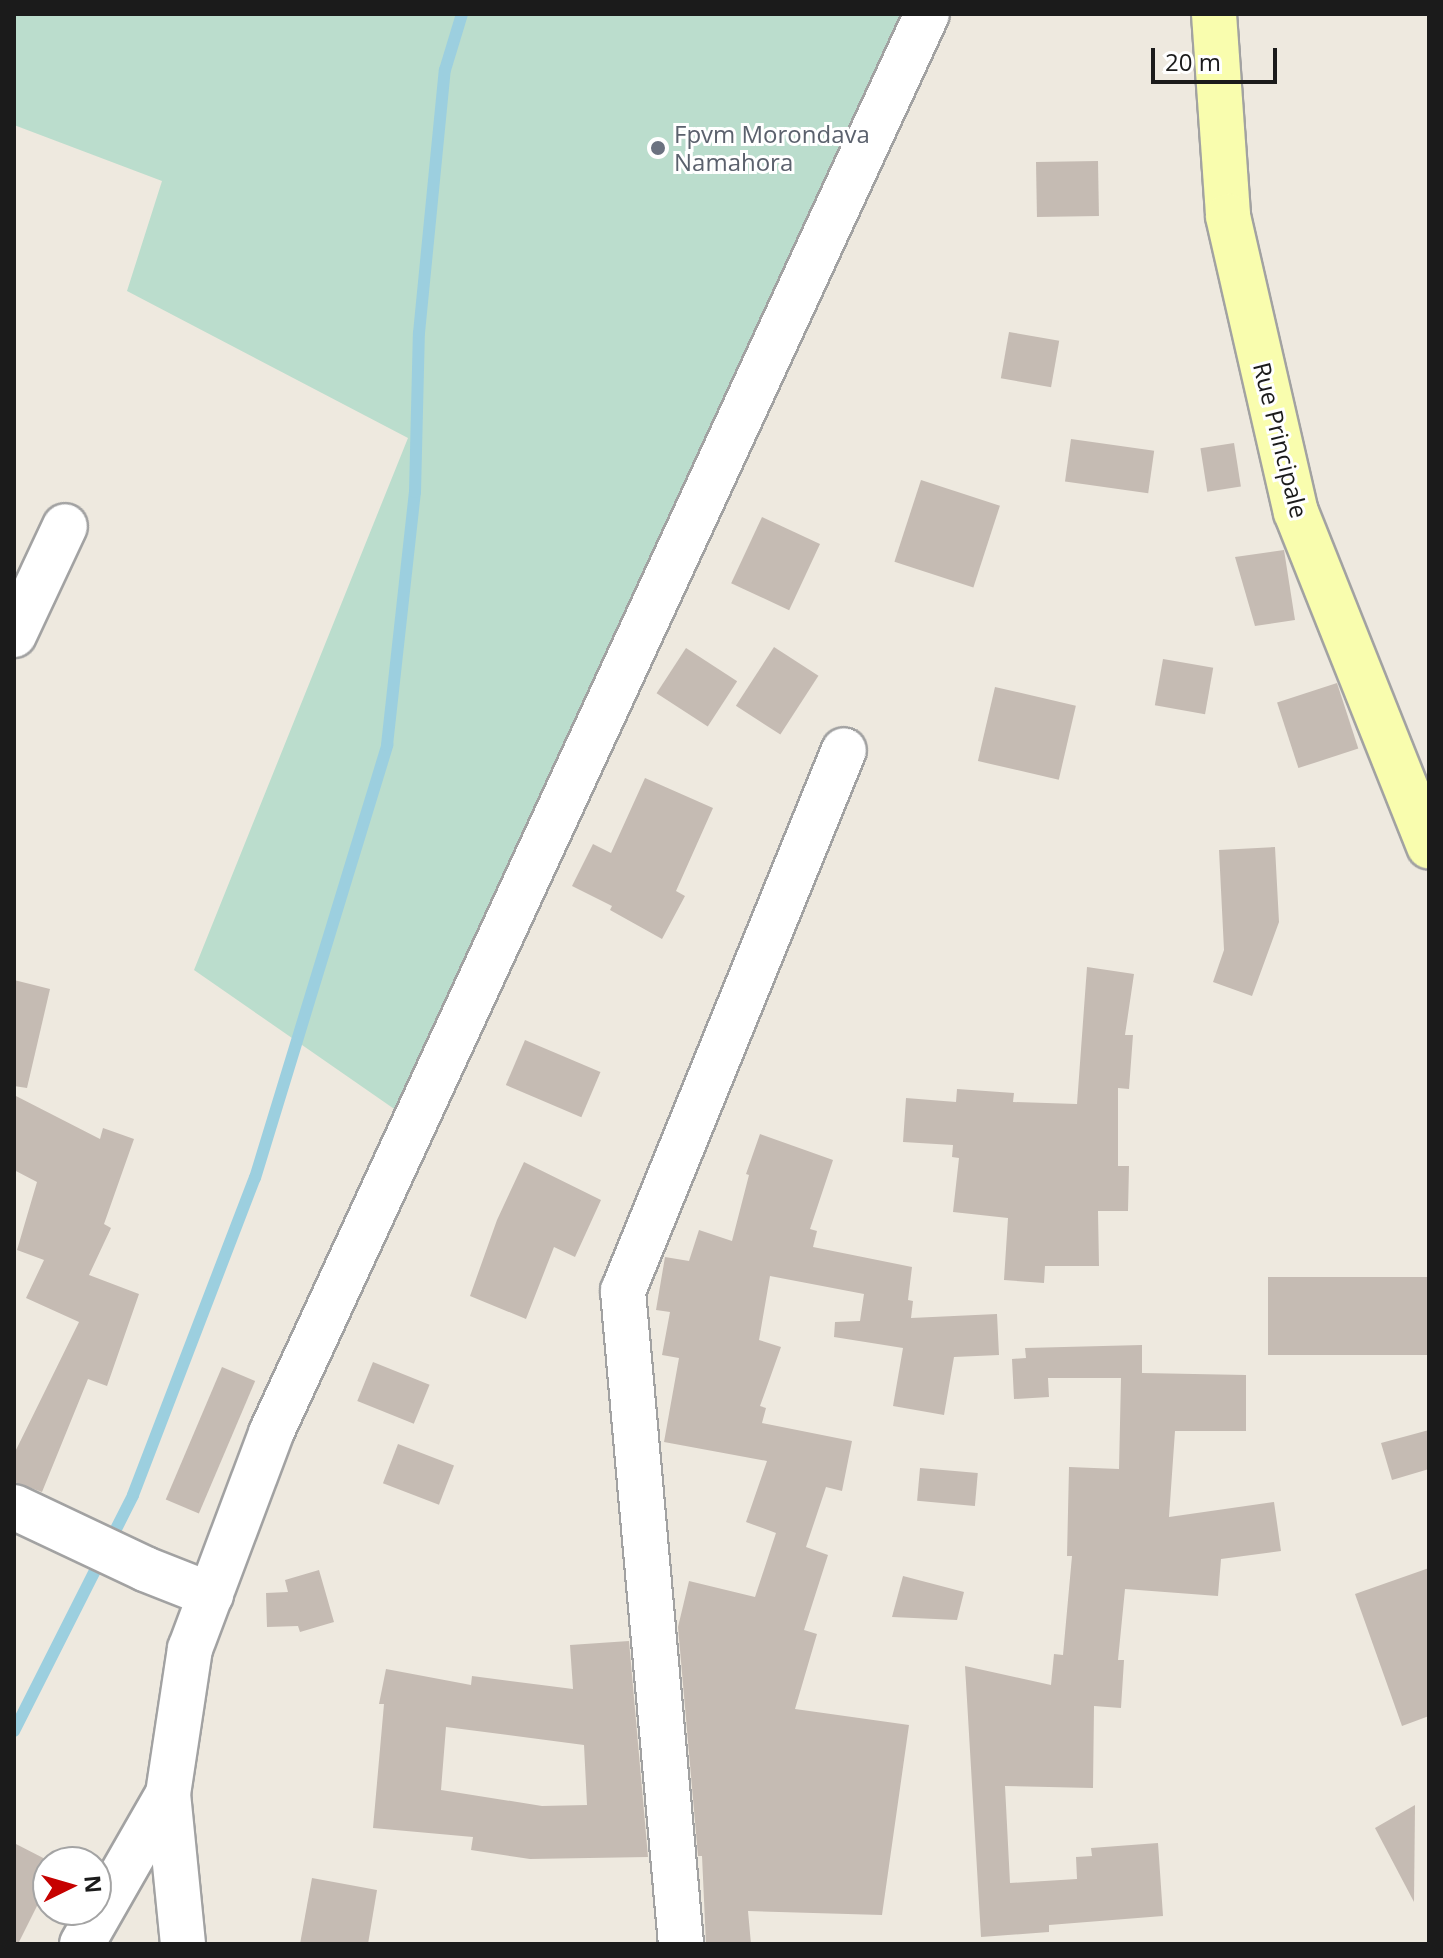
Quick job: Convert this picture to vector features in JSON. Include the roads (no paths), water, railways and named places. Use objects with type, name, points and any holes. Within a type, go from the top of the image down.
[{"type":"main road","name":"Rue Principale","points":[[1214,14],[1228,216],[1296,512],[1429,846]]},
{"type":"street","points":[[183,1944],[168,1794],[190,1649],[278,1419],[927,14]]},
{"type":"street","points":[[14,635],[65,526]]},
{"type":"street","points":[[681,1944],[623,1291],[844,750]]},
{"type":"street","points":[[14,1507],[145,1569],[211,1595]]},
{"type":"street","points":[[82,1944],[168,1794]]},
{"type":"waterway","points":[[14,1731],[133,1495],[255,1178],[387,745],[415,492],[419,333],[445,70],[462,14]]},
{"type":"place","name":"Fpvm Morondava Namahora","points":[[658,148]]}]
